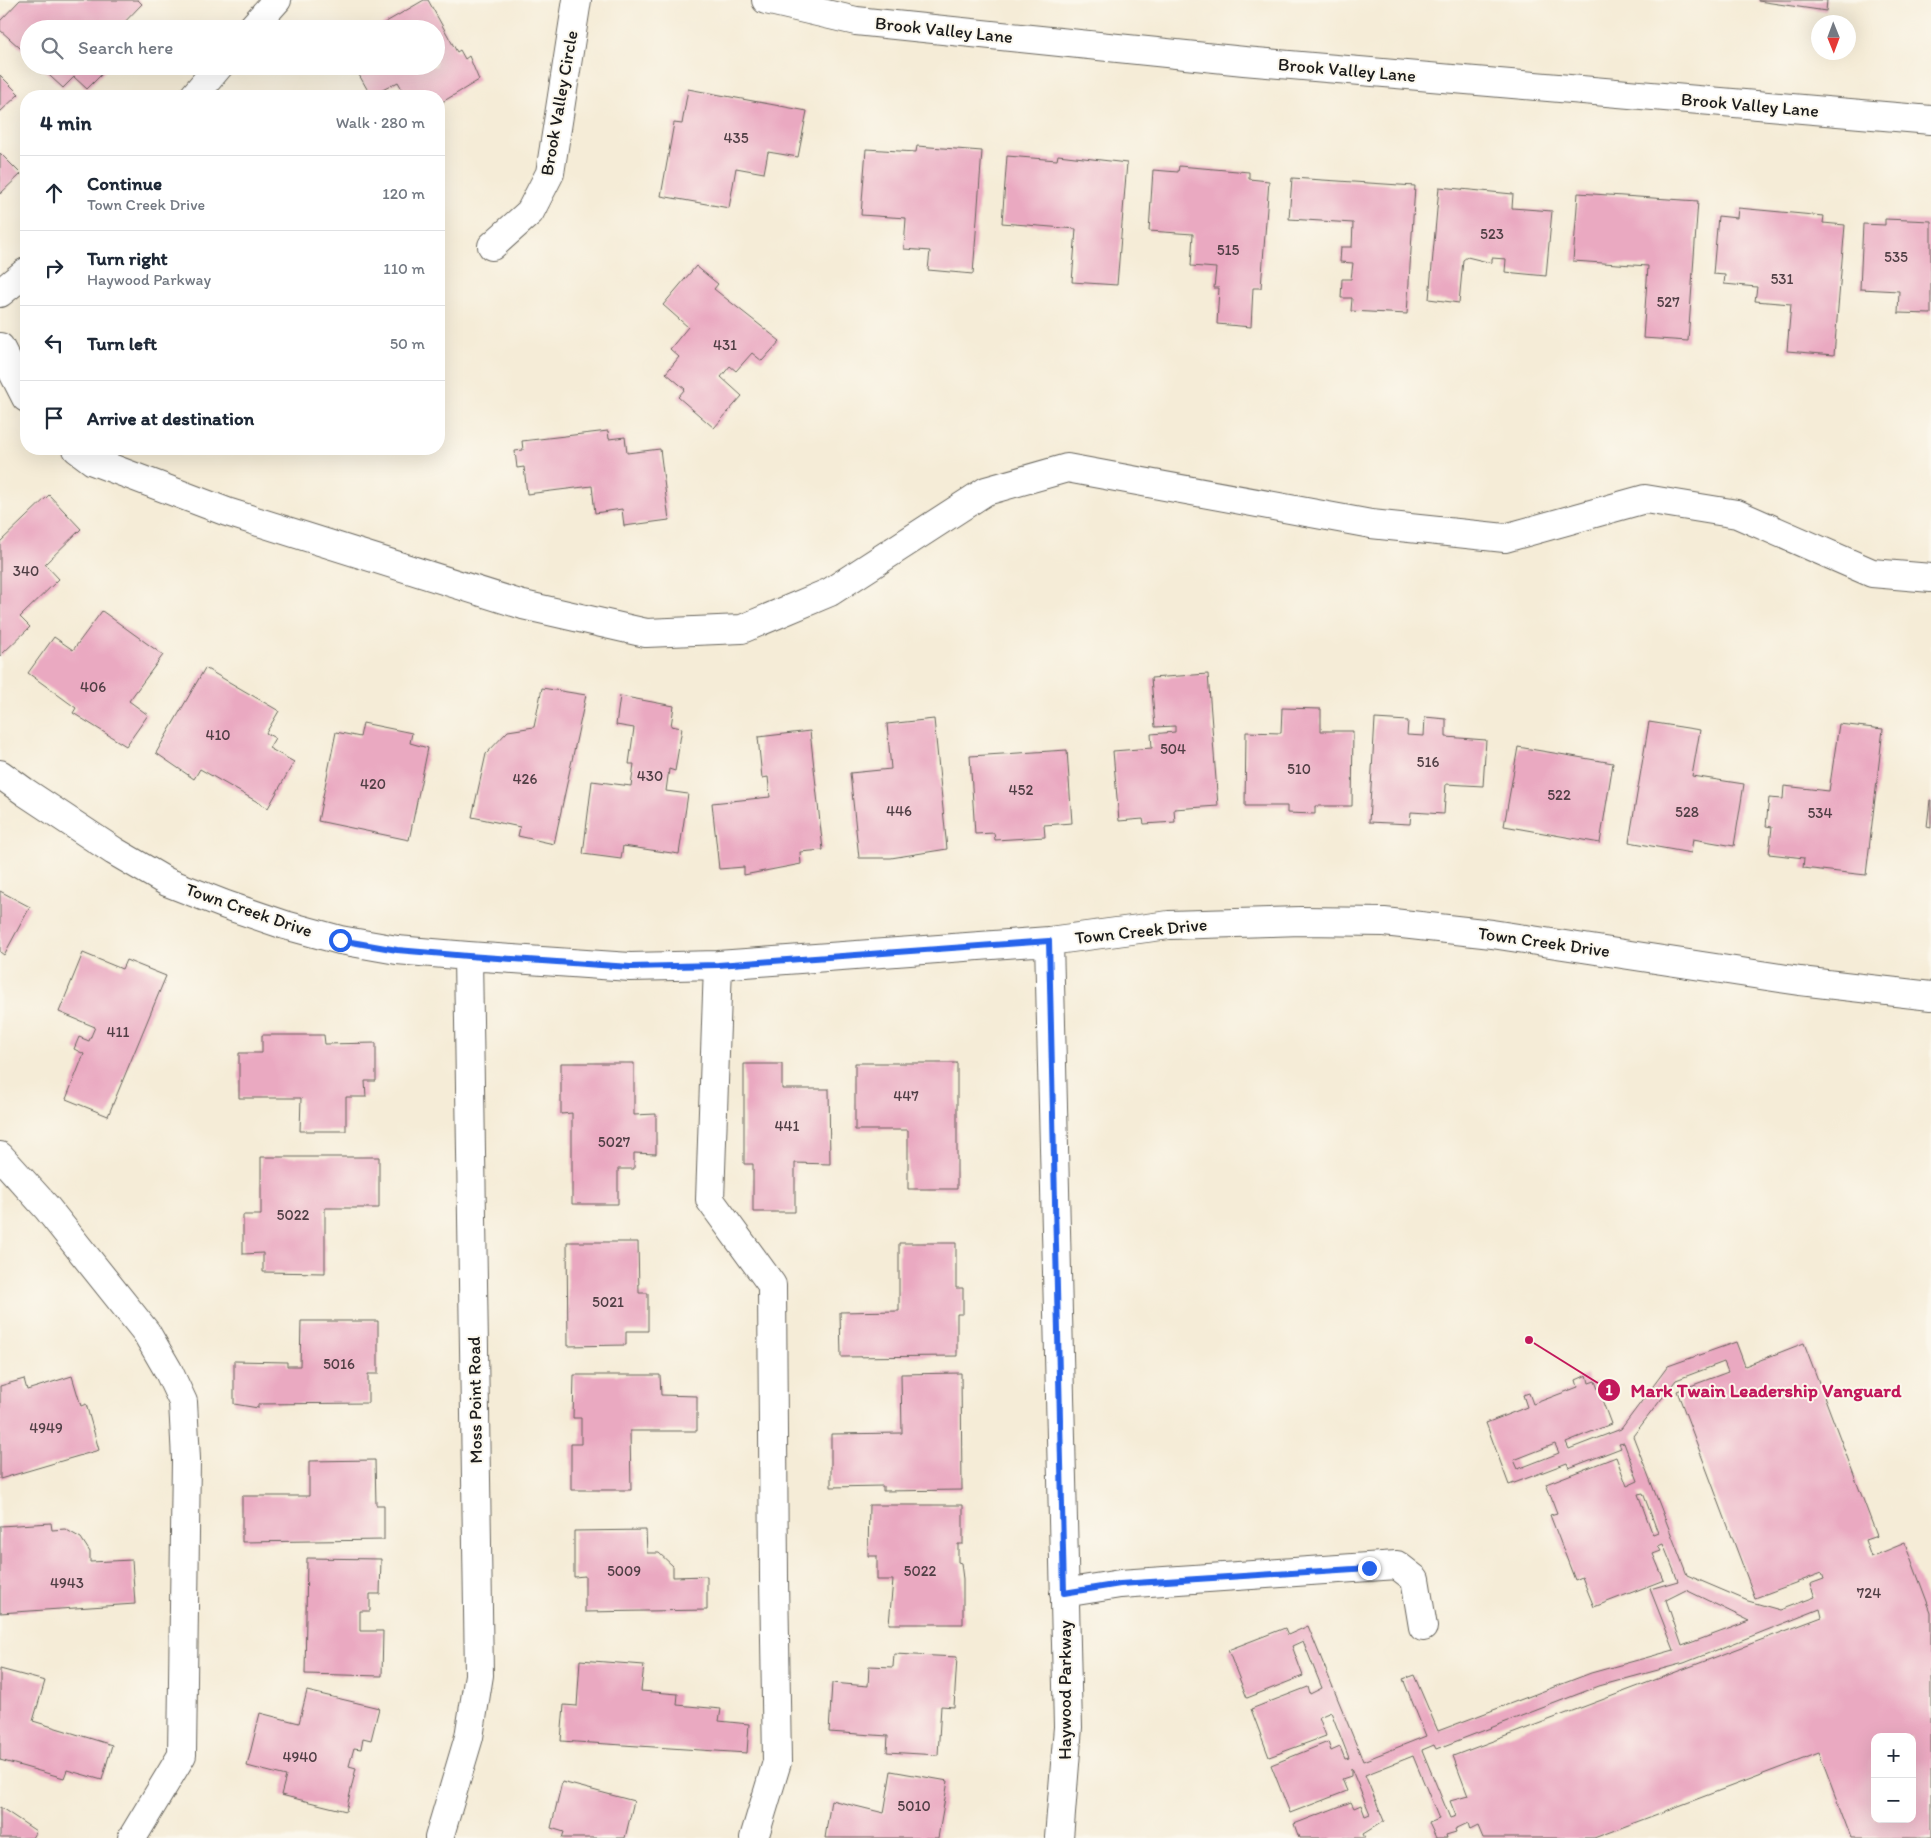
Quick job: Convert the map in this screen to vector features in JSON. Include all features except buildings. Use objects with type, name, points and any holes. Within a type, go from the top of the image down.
[{"type":"street","points":[[259,20],[277,0]]},
{"type":"street","name":"Brook Valley Circle","points":[[492,246],[530,212],[550,173],[577,0]]},
{"type":"street","name":"Brook Valley Lane","points":[[766,0],[856,21],[1224,59],[1931,120]]},
{"type":"street","points":[[199,90],[212,75]]},
{"type":"street","points":[[0,293],[20,277]]},
{"type":"street","points":[[0,348],[20,386]]},
{"type":"street","points":[[85,455],[93,461],[227,512],[523,605],[646,632],[742,629],[830,592],[986,491],[1067,468],[1371,524],[1505,538],[1645,499],[1737,514],[1872,573],[1931,578]]},
{"type":"street","name":"Town Creek Drive","points":[[0,774],[114,851],[167,882],[284,925],[340,940],[397,950],[630,967],[718,965],[1049,941],[1169,925],[1301,921],[1384,922],[1492,934],[1800,981],[1931,996]]},
{"type":"street","name":"Haywood Parkway","points":[[1049,941],[1068,1727],[1059,1838]]},
{"type":"street","name":"Moss Point Road","points":[[439,1838],[469,1737],[479,1675],[468,956]]},
{"type":"street","points":[[718,965],[710,1200],[772,1285],[777,1762],[754,1838]]},
{"type":"street","points":[[0,1156],[47,1208],[146,1332],[168,1370],[183,1402],[186,1459],[182,1754],[132,1838]]},
{"type":"street","points":[[1064,1593],[1120,1584],[1397,1566],[1415,1580],[1423,1628]]},
{"type":"place","name":"Mark Twain Leadership Vanguard","points":[[1529,1340]]},
{"type":"route","points":[[340,940],[397,950],[630,967],[718,965],[1049,941],[1064,1593],[1120,1584],[1369,1568]]}]
